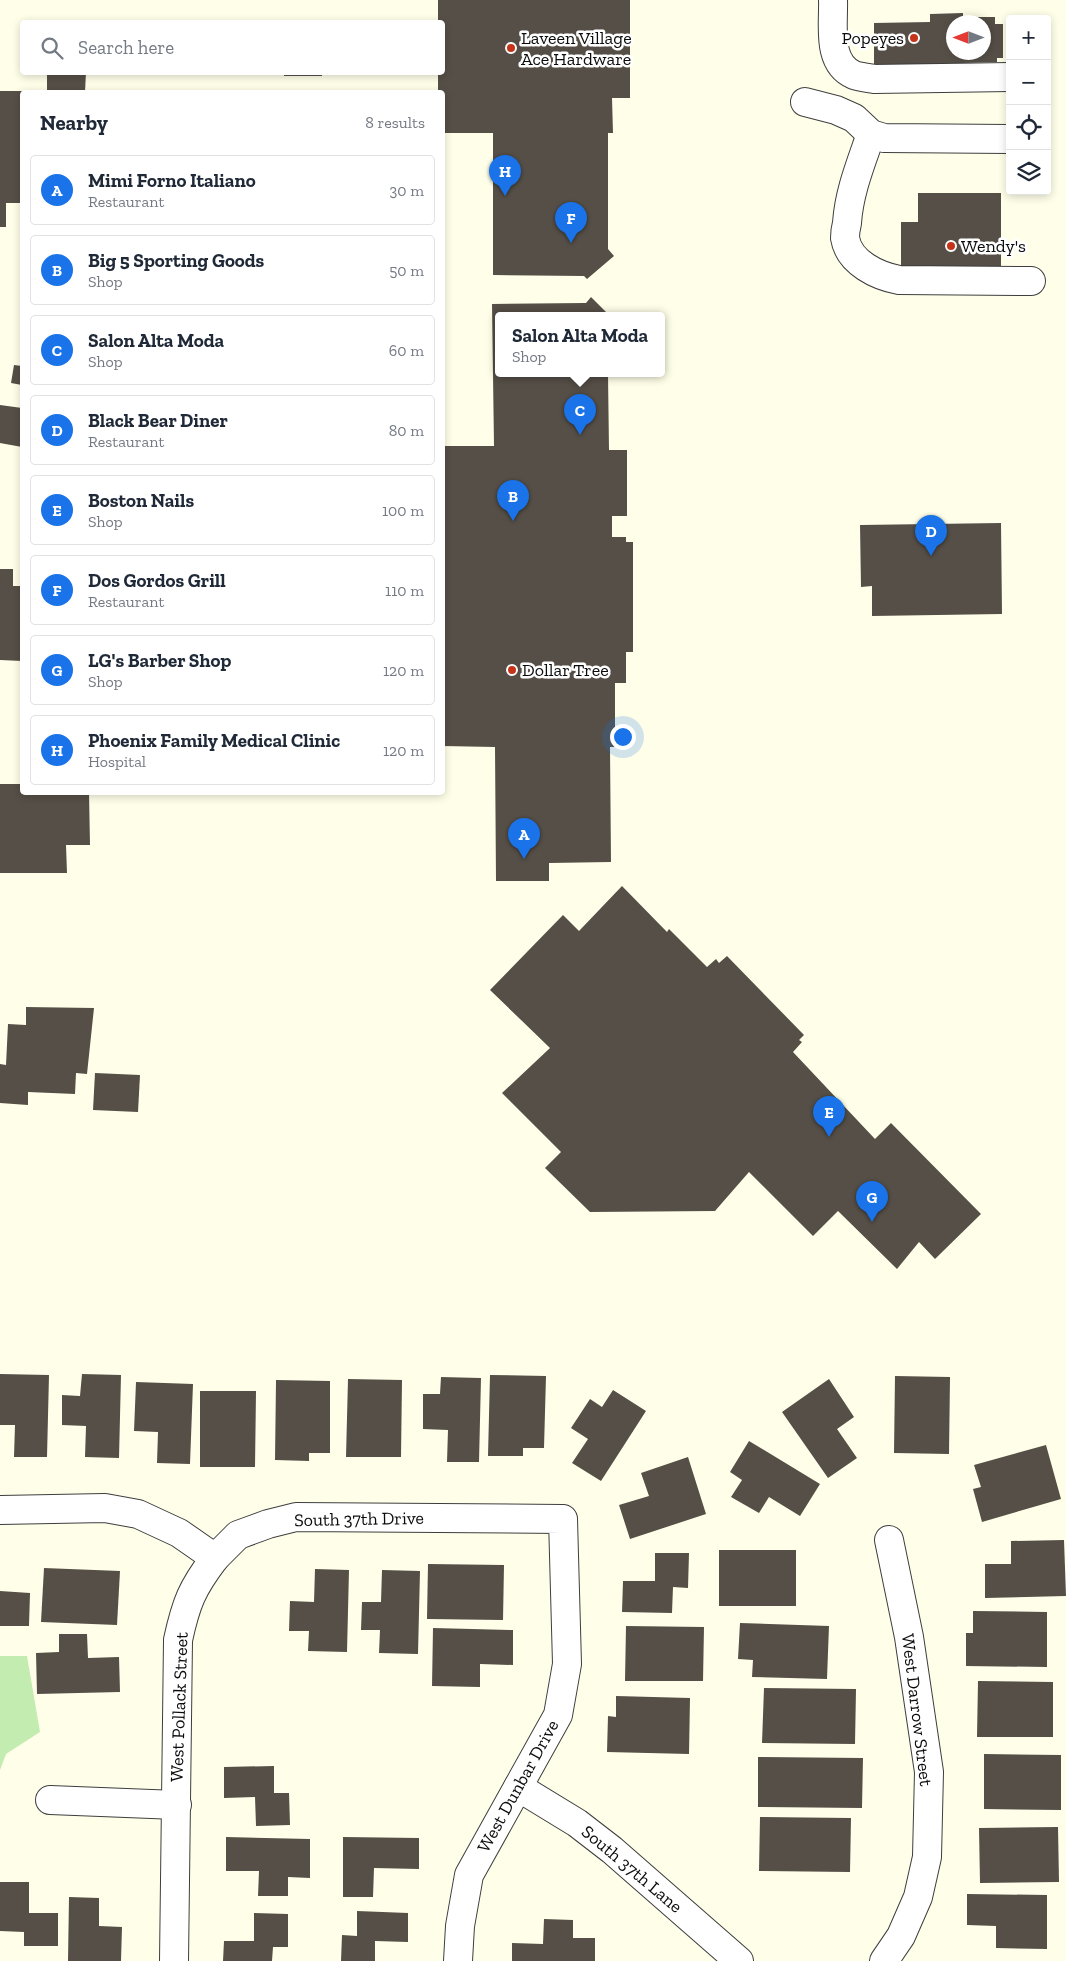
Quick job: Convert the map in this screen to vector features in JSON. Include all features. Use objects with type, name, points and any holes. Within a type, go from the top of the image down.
[{"type":"street","points":[[834,0],[834,49],[840,64],[854,75],[874,79],[1006,77]]},
{"type":"street","points":[[805,102],[836,110],[854,118],[871,134],[884,138],[1006,139]]},
{"type":"street","points":[[871,134],[857,173],[848,209],[845,238],[852,256],[867,268],[886,278],[899,280],[1031,281]]},
{"type":"street","points":[[0,1510],[106,1508],[138,1514],[179,1532],[215,1558]]},
{"type":"street","name":"South 37th Drive","points":[[215,1558],[238,1535],[268,1524],[296,1517],[562,1518]]},
{"type":"street","name":"West Dunbar Drive","points":[[458,1961],[460,1926],[469,1874],[558,1715],[567,1664],[562,1518]]},
{"type":"street","name":"West Darrow Street","points":[[884,1961],[901,1936],[918,1897],[927,1857],[928,1772],[909,1637],[890,1540]]},
{"type":"street","name":"West Pollack Street","points":[[174,1961],[178,1640],[185,1607],[198,1580],[215,1558]]},
{"type":"street","name":"South 37th Lane","points":[[518,1787],[577,1823],[612,1850],[740,1961]]},
{"type":"street","name":"West Pollack Street","points":[[50,1800],[177,1805]]},
{"type":"green space","points":[[0,1656],[27,1656],[40,1732],[6,1754],[0,1770]]},
{"type":"building","points":[[438,0],[630,0],[630,98],[612,98],[613,133],[608,133],[608,249],[614,256],[587,279],[584,276],[493,275],[493,133],[445,133],[445,90],[438,90],[438,75],[445,75],[445,20],[438,20]]},
{"type":"building","name":"Popeyes","points":[[963,13],[963,15],[946,15],[946,60],[991,60],[991,17],[995,17],[995,24],[1003,24],[1003,58],[997,58],[997,62],[962,63],[962,70],[929,71],[929,64],[874,65],[874,23],[930,22],[930,14]]},
{"type":"building","points":[[47,75],[86,75],[85,90],[47,90]]},
{"type":"building","points":[[284,75],[322,75],[322,76]]},
{"type":"building","points":[[0,91],[20,91],[20,203],[6,203],[6,227],[0,227]]},
{"type":"building","name":"Wendy's","points":[[918,193],[1001,193],[1001,269],[901,269],[901,222],[918,222]]},
{"type":"building","points":[[591,297],[606,312],[495,312],[495,377],[608,377],[609,450],[627,450],[627,516],[612,516],[612,537],[626,537],[626,542],[633,542],[633,652],[626,652],[626,683],[615,683],[615,747],[610,747],[611,862],[549,863],[549,881],[496,881],[495,747],[445,746],[445,446],[494,446],[492,304],[586,303]]},
{"type":"building","points":[[14,365],[20,366],[20,385],[11,383]]},
{"type":"building","points":[[0,405],[20,408],[20,447],[0,443]]},
{"type":"building","points":[[1001,523],[1002,614],[872,616],[872,586],[861,587],[860,525]]},
{"type":"building","points":[[0,569],[13,569],[13,586],[20,586],[20,661],[0,660]]},
{"type":"building","points":[[0,784],[20,784],[20,795],[89,795],[90,845],[66,845],[67,873],[0,873]]},
{"type":"building","points":[[622,886],[667,932],[669,929],[707,967],[716,959],[719,963],[727,956],[804,1035],[799,1040],[802,1042],[793,1052],[875,1139],[891,1123],[981,1214],[935,1259],[919,1242],[897,1269],[838,1211],[813,1236],[749,1172],[715,1211],[590,1212],[545,1168],[561,1152],[502,1093],[550,1048],[490,990],[563,915],[579,931]]},
{"type":"building","points":[[26,1007],[94,1008],[87,1074],[76,1073],[75,1094],[28,1092],[28,1105],[0,1103],[0,1064],[6,1065],[8,1024],[26,1025]]},
{"type":"building","points":[[95,1073],[140,1075],[138,1112],[93,1110]]},
{"type":"building","points":[[0,1374],[49,1375],[47,1457],[14,1457],[15,1425],[0,1425]]},
{"type":"building","points":[[82,1374],[121,1375],[119,1458],[85,1457],[86,1426],[62,1425],[62,1395],[80,1396]]},
{"type":"building","points":[[490,1375],[546,1376],[544,1448],[523,1448],[523,1456],[488,1456]]},
{"type":"building","points":[[895,1376],[950,1377],[949,1454],[894,1453]]},
{"type":"building","points":[[441,1377],[481,1378],[479,1462],[447,1462],[448,1430],[423,1429],[423,1394],[440,1394]]},
{"type":"building","points":[[348,1379],[402,1380],[401,1457],[346,1457]]},
{"type":"building","points":[[829,1379],[854,1417],[837,1429],[857,1458],[828,1478],[782,1412]]},
{"type":"building","points":[[276,1380],[330,1381],[330,1453],[309,1453],[309,1461],[275,1460]]},
{"type":"building","points":[[136,1382],[193,1384],[190,1464],[157,1463],[158,1432],[134,1431]]},
{"type":"building","points":[[613,1390],[646,1411],[601,1481],[572,1463],[588,1439],[571,1428],[590,1399],[602,1407]]},
{"type":"building","points":[[200,1391],[256,1391],[255,1467],[200,1467]]},
{"type":"building","points":[[749,1441],[820,1484],[800,1516],[769,1497],[759,1513],[731,1497],[742,1480],[730,1472]]},
{"type":"building","points":[[1046,1445],[1061,1499],[982,1522],[973,1489],[981,1487],[974,1465]]},
{"type":"building","points":[[688,1457],[706,1514],[630,1539],[619,1505],[649,1496],[641,1473]]},
{"type":"building","points":[[1064,1540],[1066,1596],[985,1598],[985,1564],[1011,1564],[1011,1541]]},
{"type":"building","points":[[719,1550],[796,1550],[796,1606],[719,1606]]},
{"type":"building","points":[[655,1553],[689,1553],[688,1588],[673,1587],[672,1613],[622,1612],[623,1581],[655,1581]]},
{"type":"building","points":[[428,1564],[504,1565],[503,1620],[427,1619]]},
{"type":"building","points":[[44,1568],[120,1571],[117,1625],[41,1622]]},
{"type":"building","points":[[315,1569],[349,1570],[347,1652],[308,1651],[309,1631],[289,1631],[290,1601],[314,1602]]},
{"type":"building","points":[[382,1570],[420,1571],[418,1654],[379,1653],[380,1630],[361,1630],[362,1602],[381,1602]]},
{"type":"building","points":[[0,1591],[30,1593],[29,1626],[0,1626]]},
{"type":"building","points":[[973,1611],[1047,1612],[1047,1667],[966,1666],[966,1633],[973,1633]]},
{"type":"building","points":[[740,1623],[829,1626],[827,1679],[752,1677],[753,1660],[738,1659]]},
{"type":"building","points":[[626,1626],[704,1627],[703,1681],[625,1681]]},
{"type":"building","points":[[433,1628],[513,1630],[513,1665],[480,1664],[480,1687],[432,1686]]},
{"type":"building","points":[[59,1634],[87,1634],[88,1658],[119,1657],[120,1692],[37,1694],[36,1653],[59,1652]]},
{"type":"building","points":[[978,1681],[1053,1682],[1053,1737],[977,1737]]},
{"type":"building","points":[[764,1688],[856,1689],[855,1744],[762,1743]]},
{"type":"building","points":[[616,1696],[690,1698],[689,1754],[607,1752],[608,1716],[616,1717]]},
{"type":"building","points":[[984,1754],[1061,1755],[1061,1810],[984,1809]]},
{"type":"building","points":[[758,1757],[863,1758],[862,1808],[758,1807]]},
{"type":"building","points":[[274,1766],[274,1793],[289,1793],[290,1825],[256,1826],[255,1797],[224,1798],[224,1767]]},
{"type":"building","points":[[760,1817],[851,1818],[850,1872],[759,1871]]},
{"type":"building","points":[[1058,1827],[1059,1882],[980,1883],[979,1828]]},
{"type":"building","points":[[226,1837],[310,1839],[310,1878],[288,1877],[288,1896],[258,1896],[259,1871],[226,1871]]},
{"type":"building","points":[[343,1837],[419,1838],[419,1869],[374,1868],[373,1897],[343,1897]]},
{"type":"building","points":[[0,1882],[29,1882],[29,1913],[58,1913],[58,1946],[24,1946],[24,1932],[0,1931]]},
{"type":"building","points":[[967,1894],[1047,1895],[1047,1949],[996,1948],[996,1926],[967,1925]]},
{"type":"building","points":[[69,1897],[99,1898],[99,1926],[122,1927],[121,1961],[68,1961]]},
{"type":"building","points":[[357,1911],[408,1913],[408,1942],[375,1941],[375,1961],[341,1961],[342,1935],[357,1936]]},
{"type":"building","points":[[254,1913],[288,1914],[288,1947],[273,1947],[272,1961],[223,1961],[224,1941],[254,1941]]},
{"type":"building","points":[[544,1919],[573,1920],[573,1938],[595,1938],[595,1961],[512,1961],[512,1943],[543,1944]]},
{"type":"place","name":"Popeyes","points":[[914,38]]},
{"type":"place","name":"Laveen Village Ace Hardware","points":[[511,48]]},
{"type":"place","name":"Phoenix Family Medical Clinic","points":[[505,196]]},
{"type":"place","name":"Dos Gordos Grill","points":[[571,243]]},
{"type":"place","name":"Wendy's","points":[[951,246]]},
{"type":"place","name":"Salon Alta Moda","points":[[580,435]]},
{"type":"place","name":"Big 5 Sporting Goods","points":[[513,521]]},
{"type":"place","name":"Black Bear Diner","points":[[931,556]]},
{"type":"place","name":"Dollar Tree","points":[[512,670]]},
{"type":"place","name":"Mimi Forno Italiano","points":[[524,859]]},
{"type":"place","name":"Boston Nails","points":[[829,1137]]},
{"type":"place","name":"LG's Barber Shop","points":[[872,1222]]}]
